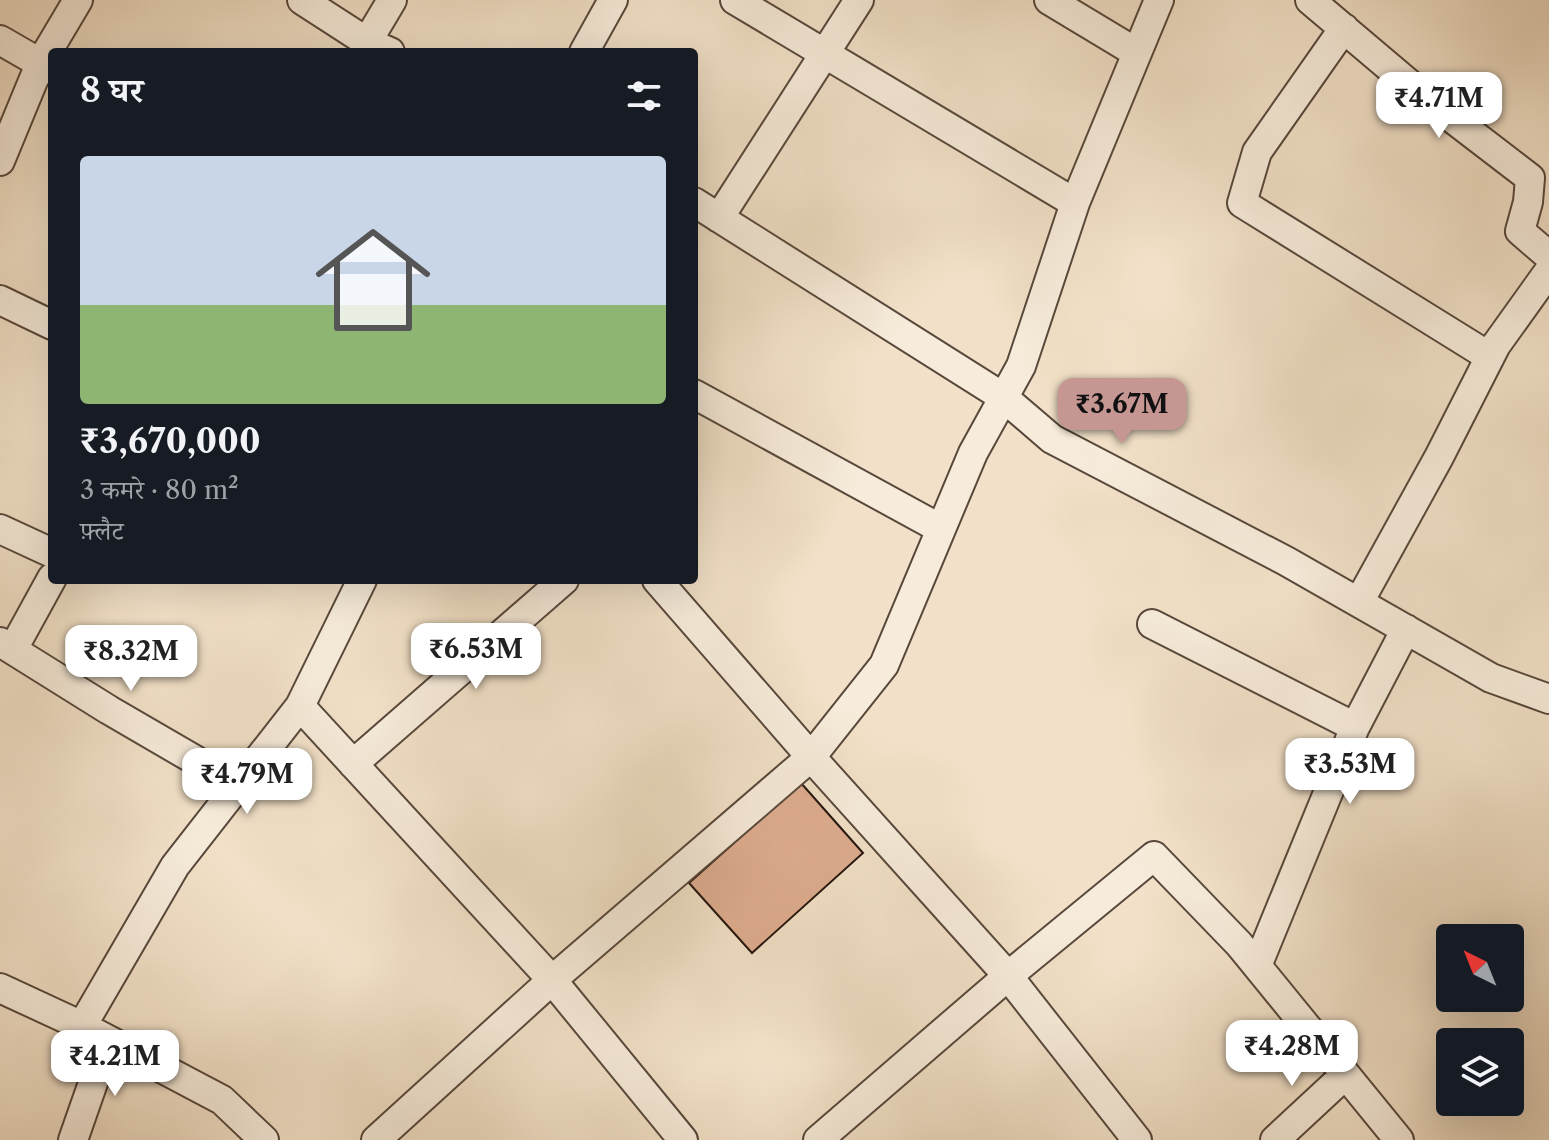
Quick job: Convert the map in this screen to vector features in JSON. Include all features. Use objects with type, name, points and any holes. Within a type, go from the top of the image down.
[{"type":"street","points":[[55,48],[78,0]]},
{"type":"street","points":[[302,0],[378,47],[392,0]]},
{"type":"street","points":[[586,48],[613,0]]},
{"type":"street","points":[[735,0],[1075,203]]},
{"type":"street","points":[[719,218],[859,0]]},
{"type":"street","points":[[1049,0],[1137,53]]},
{"type":"street","points":[[376,1140],[552,980],[811,757],[884,665],[973,453],[1021,366],[1075,203],[1159,0]]},
{"type":"street","points":[[1310,0],[1427,99],[1530,178],[1528,202],[1520,231],[1549,256]]},
{"type":"street","points":[[1344,28],[1257,152],[1242,203],[1490,357]]},
{"type":"street","points":[[0,40],[46,67],[0,161]]},
{"type":"street","points":[[698,205],[1003,397],[1052,439],[1286,561],[1491,678],[1549,699]]},
{"type":"street","points":[[1359,602],[1490,357],[1549,271]]},
{"type":"street","points":[[0,300],[48,323]]},
{"type":"street","points":[[698,396],[941,529]]},
{"type":"street","points":[[0,529],[48,551]]},
{"type":"street","points":[[48,584],[7,646],[238,785]]},
{"type":"street","points":[[82,1026],[175,866],[300,706],[360,584]]},
{"type":"street","points":[[353,764],[559,584]]},
{"type":"street","points":[[660,584],[1008,976],[1137,1140]]},
{"type":"street","points":[[1152,624],[1355,727]]},
{"type":"street","points":[[1257,966],[1355,727],[1406,629]]},
{"type":"street","points":[[300,706],[552,980],[683,1140]]},
{"type":"street","points":[[818,1140],[1008,976],[1154,856],[1257,966],[1399,1140]]},
{"type":"street","points":[[0,988],[82,1026],[222,1100],[264,1140]]},
{"type":"street","points":[[73,1140],[108,1040]]},
{"type":"street","points":[[1275,1140],[1345,1075]]},
{"type":"building","points":[[801,783],[863,853],[752,953],[689,883]]}]
